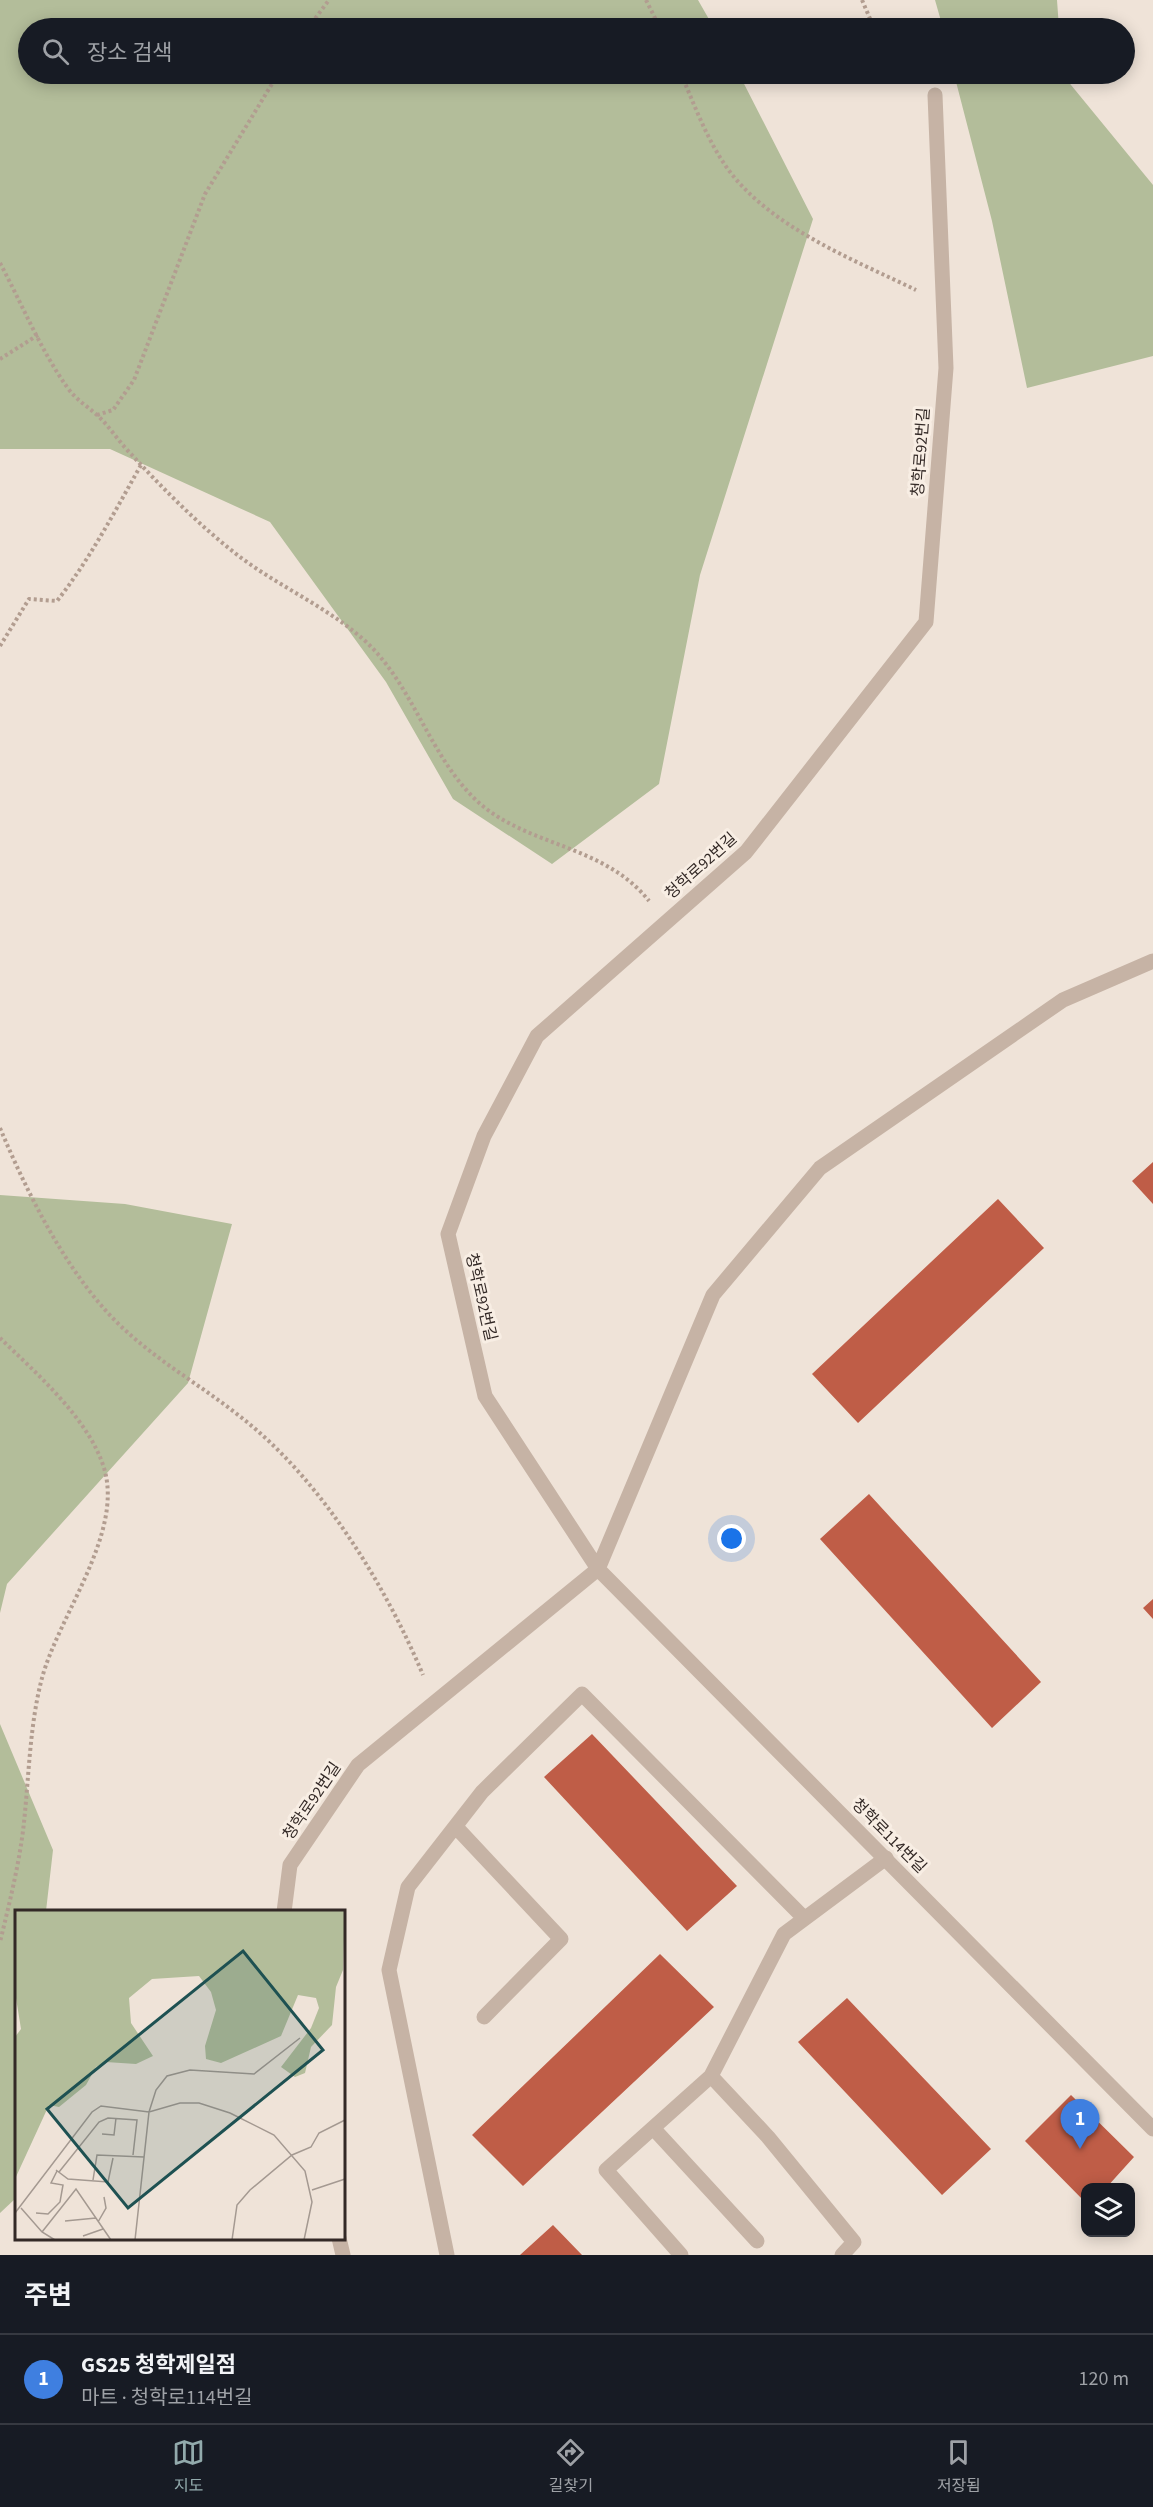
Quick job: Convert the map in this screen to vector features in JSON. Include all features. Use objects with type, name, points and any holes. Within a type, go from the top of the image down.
[{"type":"street","name":"청학로92번길","points":[[598,1569],[485,1396],[448,1234],[484,1136],[537,1036],[746,852],[926,621],[946,368],[935,95]]},
{"type":"street","name":"청학로92번길","points":[[284,1910],[290,1866],[358,1765],[598,1569],[713,1295],[820,1168],[1063,1000],[1153,961]]},
{"type":"street","name":"청학로114번길","points":[[598,1569],[1153,2129]]},
{"type":"street","points":[[447,2255],[389,1970],[408,1887],[482,1792],[582,1694],[804,1918]]},
{"type":"street","points":[[456,1827],[561,1939],[484,2018]]},
{"type":"street","points":[[681,2255],[606,2170],[711,2076],[784,1934],[886,1858]]},
{"type":"street","points":[[711,2076],[768,2137],[854,2242],[842,2255]]},
{"type":"street","points":[[652,2128],[757,2241]]},
{"type":"street","points":[[339,2240],[343,2255]]},
{"type":"path","points":[[315,18],[328,0]]},
{"type":"path","points":[[646,0],[655,18]]},
{"type":"path","points":[[862,0],[870,18]]},
{"type":"path","points":[[97,415],[113,410],[134,380],[205,194],[272,84]]},
{"type":"path","points":[[685,84],[709,138],[726,165],[748,193],[765,208],[793,227],[944,304]]},
{"type":"path","points":[[0,263],[66,385],[78,402],[97,415],[141,465],[201,524],[239,556],[335,617],[366,642],[392,673],[446,764],[476,800],[493,813],[516,825],[604,862],[638,887],[666,923]]},
{"type":"path","points":[[0,359],[38,335]]},
{"type":"path","points":[[0,646],[29,599],[57,601],[108,525],[141,465]]},
{"type":"path","points":[[0,1128],[56,1239],[80,1278],[122,1328],[166,1364],[262,1434],[304,1480],[370,1572],[423,1674]]},
{"type":"path","points":[[0,1338],[53,1392],[93,1444],[104,1468],[108,1492],[97,1546],[42,1678],[21,1844],[0,1942]]},
{"type":"green space","points":[[0,0],[698,0],[708,18],[18,18],[18,84],[744,84],[813,219],[700,575],[659,784],[552,864],[453,799],[386,682],[270,522],[110,449],[0,449]]},
{"type":"green space","points":[[935,0],[1057,0],[1058,18],[940,18]]},
{"type":"green space","points":[[957,84],[1070,84],[1153,185],[1153,356],[1027,388],[992,221]]},
{"type":"green space","points":[[0,1195],[125,1204],[232,1224],[188,1383],[7,1584],[0,1613]]},
{"type":"green space","points":[[0,1724],[53,1850],[46,1910],[15,1910],[15,2199],[0,2213]]},
{"type":"building","points":[[1153,1162],[1153,1204],[1132,1181]]},
{"type":"building","points":[[998,1199],[1044,1248],[858,1423],[812,1374]]},
{"type":"building","points":[[869,1494],[1041,1682],[992,1728],[820,1539]]},
{"type":"building","points":[[1153,1599],[1153,1619],[1143,1608]]},
{"type":"building","points":[[592,1734],[737,1886],[687,1931],[544,1777]]},
{"type":"building","points":[[660,1954],[714,2007],[523,2186],[472,2135]]},
{"type":"building","points":[[847,1998],[991,2149],[942,2195],[798,2042]]},
{"type":"building","points":[[1071,2095],[1134,2157],[1111,2183],[1081,2183],[1081,2198],[1025,2141]]},
{"type":"building","points":[[553,2225],[582,2255],[520,2255]]},
{"type":"place","name":"GS25 청학제일점","points":[[1080,2149]]}]
